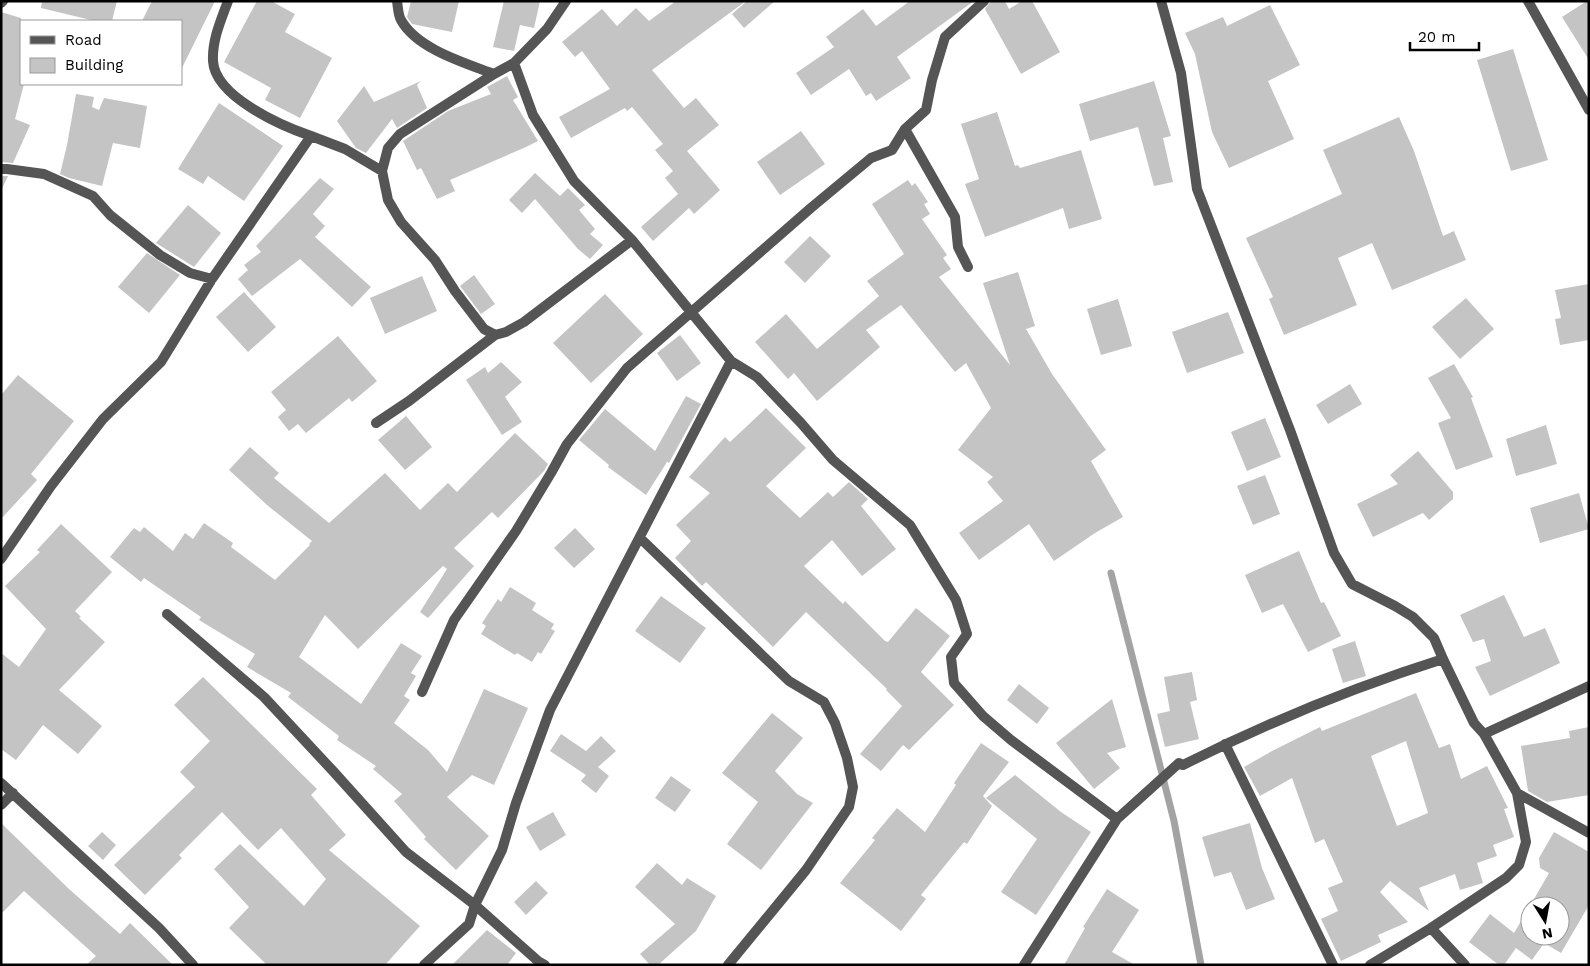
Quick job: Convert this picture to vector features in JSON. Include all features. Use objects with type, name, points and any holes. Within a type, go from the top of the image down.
[{"type":"street","points":[[228,1],[217,32],[213,62],[218,76],[229,91],[248,105],[289,128],[345,149],[382,171]]},
{"type":"street","points":[[397,1],[400,19],[412,34],[449,56],[494,74]]},
{"type":"street","points":[[495,335],[484,330],[435,260],[401,222],[388,200],[382,171],[388,148],[400,134],[514,63],[548,29],[566,1]]},
{"type":"street","points":[[422,692],[454,620],[516,531],[567,444],[627,368],[871,158],[892,150],[905,129],[926,110],[932,80],[945,37],[984,1]]},
{"type":"street","points":[[1161,1],[1181,73],[1197,189],[1290,430],[1334,553],[1352,584],[1413,617],[1434,638],[1474,723],[1484,734],[1517,792],[1526,842],[1519,865],[1506,878],[1431,928],[1370,965]]},
{"type":"street","points":[[1528,1],[1589,110]]},
{"type":"street","points":[[514,63],[533,115],[574,181],[632,240],[731,361],[757,377],[801,423],[832,460],[910,525],[956,600],[967,634],[951,657],[954,683],[983,716],[1010,740],[1117,819]]},
{"type":"street","points":[[905,129],[955,217],[958,247],[968,267]]},
{"type":"street","points":[[1,559],[51,486],[103,419],[161,362],[212,279],[311,136]]},
{"type":"street","points":[[1,170],[7,169],[44,174],[93,196],[110,215],[160,255],[190,273],[212,279]]},
{"type":"street","points":[[376,423],[409,401],[495,335],[506,332],[524,322],[632,240]]},
{"type":"street","points":[[424,965],[469,924],[475,904],[502,850],[516,803],[550,710],[731,361]]},
{"type":"street","points":[[640,538],[788,681],[824,702],[835,723],[853,787],[849,808],[806,870],[728,965]]},
{"type":"street","points":[[167,614],[264,697],[406,852],[475,904],[538,961],[545,965]]},
{"type":"street","points":[[1024,965],[1117,819],[1179,763],[1183,765],[1225,744],[1388,676],[1443,659]]},
{"type":"street","points":[[1484,734],[1589,686]]},
{"type":"street","points":[[1225,744],[1334,965]]},
{"type":"street","points":[[1,783],[159,928],[193,965]]},
{"type":"street","points":[[1517,792],[1589,833]]},
{"type":"street","points":[[1,805],[13,793]]},
{"type":"street","points":[[1431,928],[1465,965]]},
{"type":"building","points":[[42,1],[117,1],[112,20],[91,20],[41,8]]},
{"type":"building","points":[[152,1],[215,1],[182,68],[182,20],[142,20]]},
{"type":"building","points":[[257,1],[271,1],[295,14],[285,32],[332,58],[300,118],[265,100],[271,88],[224,62]]},
{"type":"building","points":[[411,1],[459,1],[452,32],[412,24],[407,17]]},
{"type":"building","points":[[504,1],[540,1],[534,28],[520,25],[514,51],[493,47]]},
{"type":"building","points":[[676,1],[746,1],[652,70],[684,108],[696,98],[719,125],[687,151],[720,190],[694,214],[689,208],[653,241],[641,227],[678,194],[665,178],[673,171],[655,150],[663,144],[632,107],[627,111],[625,108],[571,138],[559,117],[610,89],[582,51],[575,57],[562,42],[602,9],[617,26],[636,8],[649,21]]},
{"type":"building","points":[[747,1],[775,1],[744,28],[732,14]]},
{"type":"building","points":[[910,1],[974,1],[897,57],[911,78],[876,101],[871,93],[866,96],[849,69],[811,95],[796,73],[834,47],[826,37],[863,9],[876,26]]},
{"type":"building","points":[[991,1],[1005,1],[1009,9],[1022,1],[1032,1],[1060,52],[1021,74],[985,9]]},
{"type":"building","points":[[1589,1],[1589,60],[1562,17]]},
{"type":"building","points":[[1270,5],[1300,65],[1268,81],[1294,139],[1229,168],[1212,132],[1195,54],[1185,33],[1223,17],[1227,26]]},
{"type":"building","points":[[1,12],[21,18],[20,85],[24,85],[15,119],[30,125],[13,163],[1,162]]},
{"type":"building","points":[[1513,49],[1548,160],[1511,171],[1477,60]]},
{"type":"building","points":[[507,76],[518,97],[513,100],[538,141],[450,180],[455,191],[437,199],[421,168],[417,170],[403,141],[448,111],[491,94],[487,87]]},
{"type":"building","points":[[421,81],[417,85],[427,108],[397,128],[392,119],[366,153],[356,148],[337,121],[364,86],[374,102]]},
{"type":"building","points":[[1154,81],[1171,136],[1163,138],[1173,182],[1154,186],[1138,127],[1090,141],[1079,104]]},
{"type":"building","points":[[76,94],[94,97],[92,107],[99,110],[104,98],[147,106],[140,148],[113,143],[102,186],[60,174]]},
{"type":"building","points":[[219,103],[283,146],[244,201],[208,176],[203,184],[178,169]]},
{"type":"building","points":[[997,112],[1015,166],[1018,165],[1020,168],[1081,150],[1102,219],[1069,229],[1063,208],[985,237],[965,184],[979,179],[961,124]]},
{"type":"building","points":[[1399,117],[1414,151],[1443,236],[1454,231],[1466,260],[1392,290],[1372,243],[1338,258],[1357,305],[1284,335],[1269,299],[1273,297],[1246,238],[1342,194],[1323,150]]},
{"type":"building","points":[[801,131],[825,164],[780,195],[757,162]]},
{"type":"building","points":[[535,173],[560,196],[568,188],[585,205],[579,210],[595,229],[590,234],[603,245],[590,259],[578,249],[535,199],[522,213],[509,200]]},
{"type":"building","points":[[1,176],[8,176],[1,191]]},
{"type":"building","points":[[320,178],[334,189],[313,214],[325,226],[315,237],[371,287],[352,307],[300,259],[252,296],[238,279],[248,270],[244,265],[261,252],[256,246]]},
{"type":"building","points":[[908,180],[912,186],[915,183],[928,202],[924,204],[930,214],[922,219],[947,255],[943,258],[951,269],[939,277],[1010,365],[983,283],[1018,272],[1035,326],[1026,329],[1052,374],[1106,450],[1091,461],[1123,517],[1095,533],[1054,561],[1029,524],[979,560],[959,533],[1003,501],[987,482],[993,477],[958,450],[991,408],[966,363],[955,372],[901,305],[866,330],[880,347],[817,401],[794,373],[788,379],[755,342],[786,314],[817,349],[879,296],[867,281],[904,254],[872,204]]},
{"type":"building","points":[[188,205],[221,233],[194,267],[156,243]]},
{"type":"building","points":[[810,236],[831,256],[805,283],[784,262]]},
{"type":"building","points":[[147,253],[180,275],[149,313],[118,287]]},
{"type":"building","points":[[474,275],[495,304],[481,314],[460,286]]},
{"type":"building","points":[[422,276],[437,311],[385,334],[370,298]]},
{"type":"building","points":[[1589,284],[1589,340],[1560,345],[1555,319],[1561,318],[1555,290]]},
{"type":"building","points":[[244,292],[276,327],[248,352],[216,317]]},
{"type":"building","points":[[605,294],[643,334],[591,383],[553,343]]},
{"type":"building","points":[[1466,298],[1494,329],[1460,359],[1432,327]]},
{"type":"building","points":[[1118,299],[1132,346],[1101,355],[1087,309]]},
{"type":"building","points":[[1228,312],[1244,353],[1187,373],[1172,332]]},
{"type":"building","points":[[680,335],[701,363],[677,381],[657,353]]},
{"type":"building","points":[[338,336],[377,381],[352,402],[349,398],[306,433],[298,424],[289,431],[278,417],[286,410],[271,392]]},
{"type":"building","points":[[501,362],[522,382],[505,397],[522,422],[502,435],[466,380],[485,367],[488,373]]},
{"type":"building","points":[[1454,364],[1473,397],[1471,398],[1493,457],[1456,470],[1438,423],[1451,418],[1428,378]]},
{"type":"building","points":[[18,375],[74,421],[31,474],[37,480],[1,519],[1,395]]},
{"type":"building","points":[[1350,384],[1362,404],[1328,424],[1316,405]]},
{"type":"building","points":[[686,396],[701,404],[669,463],[666,461],[646,495],[608,467],[609,465],[579,440],[605,409],[655,451]]},
{"type":"building","points":[[766,408],[806,448],[766,486],[800,518],[828,492],[833,497],[849,482],[868,499],[861,506],[896,549],[862,576],[832,540],[804,566],[843,604],[845,601],[885,641],[888,642],[916,608],[950,636],[921,672],[954,705],[909,750],[903,745],[881,771],[860,754],[902,706],[887,689],[806,612],[773,647],[706,582],[702,586],[675,558],[691,541],[676,525],[710,493],[689,477],[725,437],[730,442]]},
{"type":"building","points":[[406,416],[432,447],[405,470],[378,440]]},
{"type":"building","points":[[1265,418],[1281,457],[1247,471],[1231,432]]},
{"type":"building","points":[[1546,425],[1557,464],[1516,476],[1506,439]]},
{"type":"building","points":[[515,433],[548,464],[544,471],[498,518],[492,512],[454,548],[474,566],[428,618],[420,612],[447,569],[443,566],[358,649],[325,615],[299,657],[361,704],[401,643],[422,656],[411,673],[416,676],[404,696],[410,700],[394,723],[428,750],[447,772],[484,689],[528,708],[494,785],[472,775],[447,797],[489,836],[456,870],[424,839],[426,837],[394,801],[402,794],[373,769],[376,766],[337,740],[339,736],[288,697],[291,693],[247,667],[255,654],[199,620],[201,617],[144,578],[141,582],[110,557],[134,528],[140,532],[144,527],[173,551],[185,533],[193,539],[204,523],[233,543],[231,547],[275,580],[312,541],[267,505],[229,470],[250,447],[279,473],[274,478],[329,523],[385,473],[420,510],[448,483],[457,492]]},
{"type":"building","points":[[1418,451],[1453,492],[1453,499],[1429,520],[1423,513],[1373,537],[1357,504],[1398,484],[1390,475]]},
{"type":"building","points":[[1265,475],[1280,514],[1253,525],[1237,486]]},
{"type":"building","points":[[1579,493],[1589,529],[1540,543],[1530,508]]},
{"type":"building","points":[[61,524],[112,572],[75,611],[81,617],[79,618],[105,642],[59,690],[102,726],[78,754],[43,725],[16,760],[1,749],[1,653],[19,667],[46,629],[5,586],[40,552],[37,550]]},
{"type":"building","points":[[575,528],[595,549],[574,568],[554,548]]},
{"type":"building","points":[[1299,551],[1321,603],[1324,602],[1341,636],[1308,652],[1283,604],[1262,613],[1245,575]]},
{"type":"building","points":[[510,587],[536,603],[532,610],[554,624],[551,629],[555,631],[541,654],[538,652],[532,662],[517,653],[515,655],[481,634],[486,626],[482,623],[498,599],[501,602]]},
{"type":"building","points":[[1504,595],[1524,637],[1545,628],[1560,663],[1490,696],[1475,667],[1491,661],[1484,639],[1473,642],[1460,615]]},
{"type":"building","points":[[661,596],[706,628],[680,663],[635,631]]},
{"type":"building","points":[[1355,641],[1366,676],[1343,683],[1332,649]]},
{"type":"building","points":[[1192,672],[1197,700],[1190,702],[1199,739],[1165,747],[1157,714],[1170,711],[1164,677]]},
{"type":"building","points":[[203,677],[317,789],[311,795],[346,835],[329,850],[420,926],[385,965],[267,965],[229,928],[249,907],[214,869],[240,844],[304,906],[326,879],[281,828],[258,850],[222,812],[179,855],[182,858],[145,895],[114,865],[195,787],[180,772],[210,741],[174,705]]},
{"type":"building","points":[[1019,684],[1049,708],[1037,724],[1007,700]]},
{"type":"building","points":[[1416,693],[1439,748],[1450,744],[1461,779],[1487,766],[1508,808],[1504,809],[1514,837],[1493,845],[1497,856],[1477,863],[1483,883],[1460,890],[1455,874],[1419,888],[1429,911],[1390,881],[1380,892],[1408,922],[1378,935],[1381,942],[1341,961],[1321,919],[1338,911],[1328,888],[1343,882],[1324,839],[1315,843],[1292,778],[1260,796],[1244,767],[1320,727],[1322,731]],"holes":[[[1406,741],[1428,813],[1397,826],[1371,756]]]},
{"type":"building","points":[[1112,699],[1126,747],[1107,753],[1120,768],[1094,789],[1056,743]]},
{"type":"building","points":[[772,713],[803,738],[775,771],[797,794],[813,803],[761,870],[727,844],[758,802],[722,773]]},
{"type":"building","points":[[1589,727],[1589,795],[1547,802],[1528,791],[1521,746],[1570,738],[1569,731]]},
{"type":"building","points":[[561,734],[586,751],[601,736],[616,751],[598,767],[609,776],[596,793],[581,781],[586,775],[550,751]]},
{"type":"building","points":[[981,743],[1009,762],[983,796],[992,806],[967,844],[964,842],[921,895],[926,899],[901,931],[840,883],[875,840],[872,838],[897,808],[925,832],[956,785],[954,783]]},
{"type":"building","points":[[1015,775],[1061,812],[1091,832],[1036,915],[1001,892],[1037,839],[986,798]]},
{"type":"building","points":[[671,776],[691,790],[675,812],[655,798]]},
{"type":"building","points":[[553,812],[566,835],[540,851],[526,827]]},
{"type":"building","points":[[1,823],[69,889],[120,934],[130,923],[173,965],[86,965],[96,956],[24,891],[1,914]]},
{"type":"building","points":[[1250,823],[1262,868],[1275,899],[1246,910],[1231,872],[1214,877],[1202,837]]},
{"type":"building","points":[[102,832],[116,845],[103,860],[88,846]]},
{"type":"building","points":[[1554,832],[1589,852],[1589,905],[1570,938],[1570,896],[1536,896],[1549,873],[1540,868],[1539,858]]},
{"type":"building","points":[[657,863],[682,885],[687,878],[716,896],[696,931],[658,965],[650,965],[640,954],[675,924],[635,887]]},
{"type":"building","points":[[536,881],[548,893],[526,915],[514,902]]},
{"type":"building","points":[[1107,889],[1139,910],[1112,952],[1135,965],[1064,965],[1085,928],[1083,927]]},
{"type":"building","points":[[1490,914],[1514,933],[1520,923],[1520,946],[1542,946],[1532,960],[1516,948],[1504,965],[1499,965],[1469,942]]},
{"type":"building","points":[[487,930],[516,953],[507,965],[452,965]]},
{"type":"building","points":[[1549,946],[1565,946],[1561,953]]},
{"type":"waterway","points":[[1111,573],[1174,821],[1201,965]]}]
